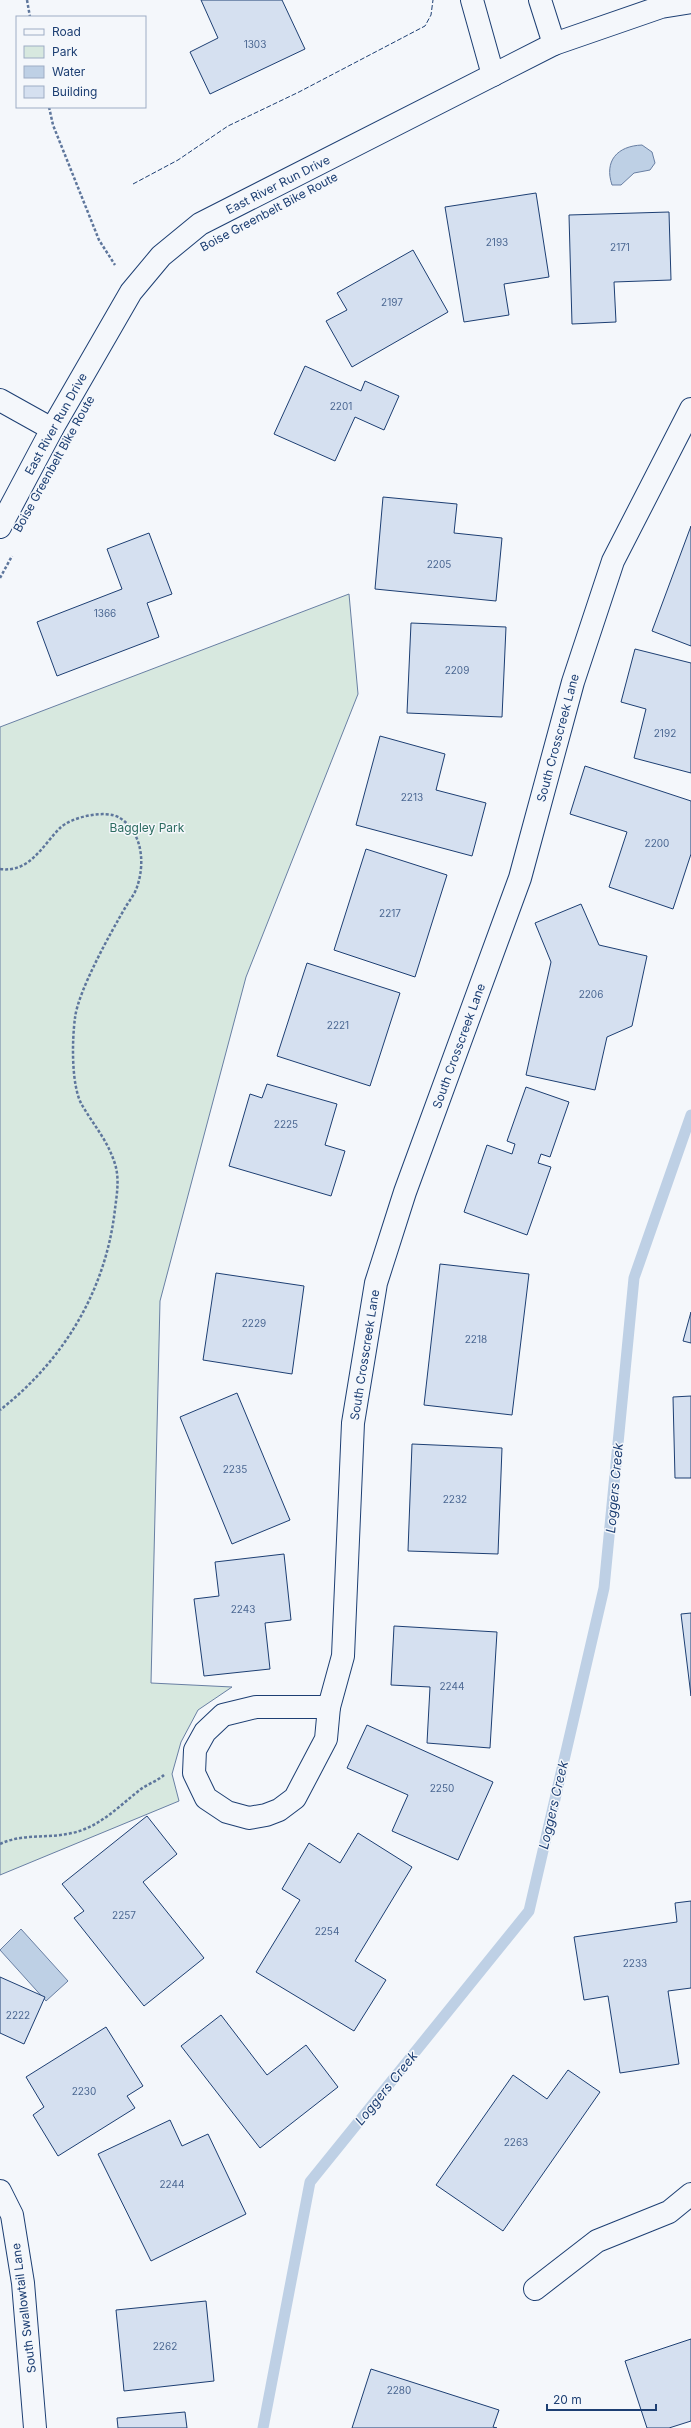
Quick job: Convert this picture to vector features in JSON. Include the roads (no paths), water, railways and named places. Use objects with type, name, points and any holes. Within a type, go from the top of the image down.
[{"type":"street","points":[[472,0],[493,75]]},
{"type":"street","points":[[540,0],[554,44]]},
{"type":"street","name":"East River Run Drive","points":[[0,527],[52,429],[131,292],[161,256],[200,224],[554,44],[661,7],[691,2]]},
{"type":"street","points":[[0,400],[52,429]]},
{"type":"street","name":"South Crosscreek Lane","points":[[329,1707],[256,1706],[223,1715],[205,1732],[195,1750],[194,1773],[206,1798],[227,1812],[249,1818],[266,1815],[279,1810],[295,1798],[326,1739],[329,1707],[343,1656],[353,1423],[376,1283],[405,1192],[520,878],[573,682],[613,561],[691,409]]},
{"type":"street","name":"South Swallowtail Lane","points":[[0,2191],[12,2215],[23,2283],[35,2428]]},
{"type":"street","points":[[535,2289],[597,2241],[669,2212],[691,2194]]},
{"type":"water","points":[[642,145],[652,152],[655,163],[650,170],[634,173],[621,185],[612,185],[610,169],[611,162],[615,156],[626,148]]},
{"type":"water","points":[[21,1929],[68,1981],[46,2001],[0,1950]]},
{"type":"waterway","name":"Loggers Creek","points":[[263,2428],[310,2182],[529,1911],[604,1588],[634,1278],[691,1115]]},
{"type":"park label","name":"Baggley Park","points":[[147,828]]}]
